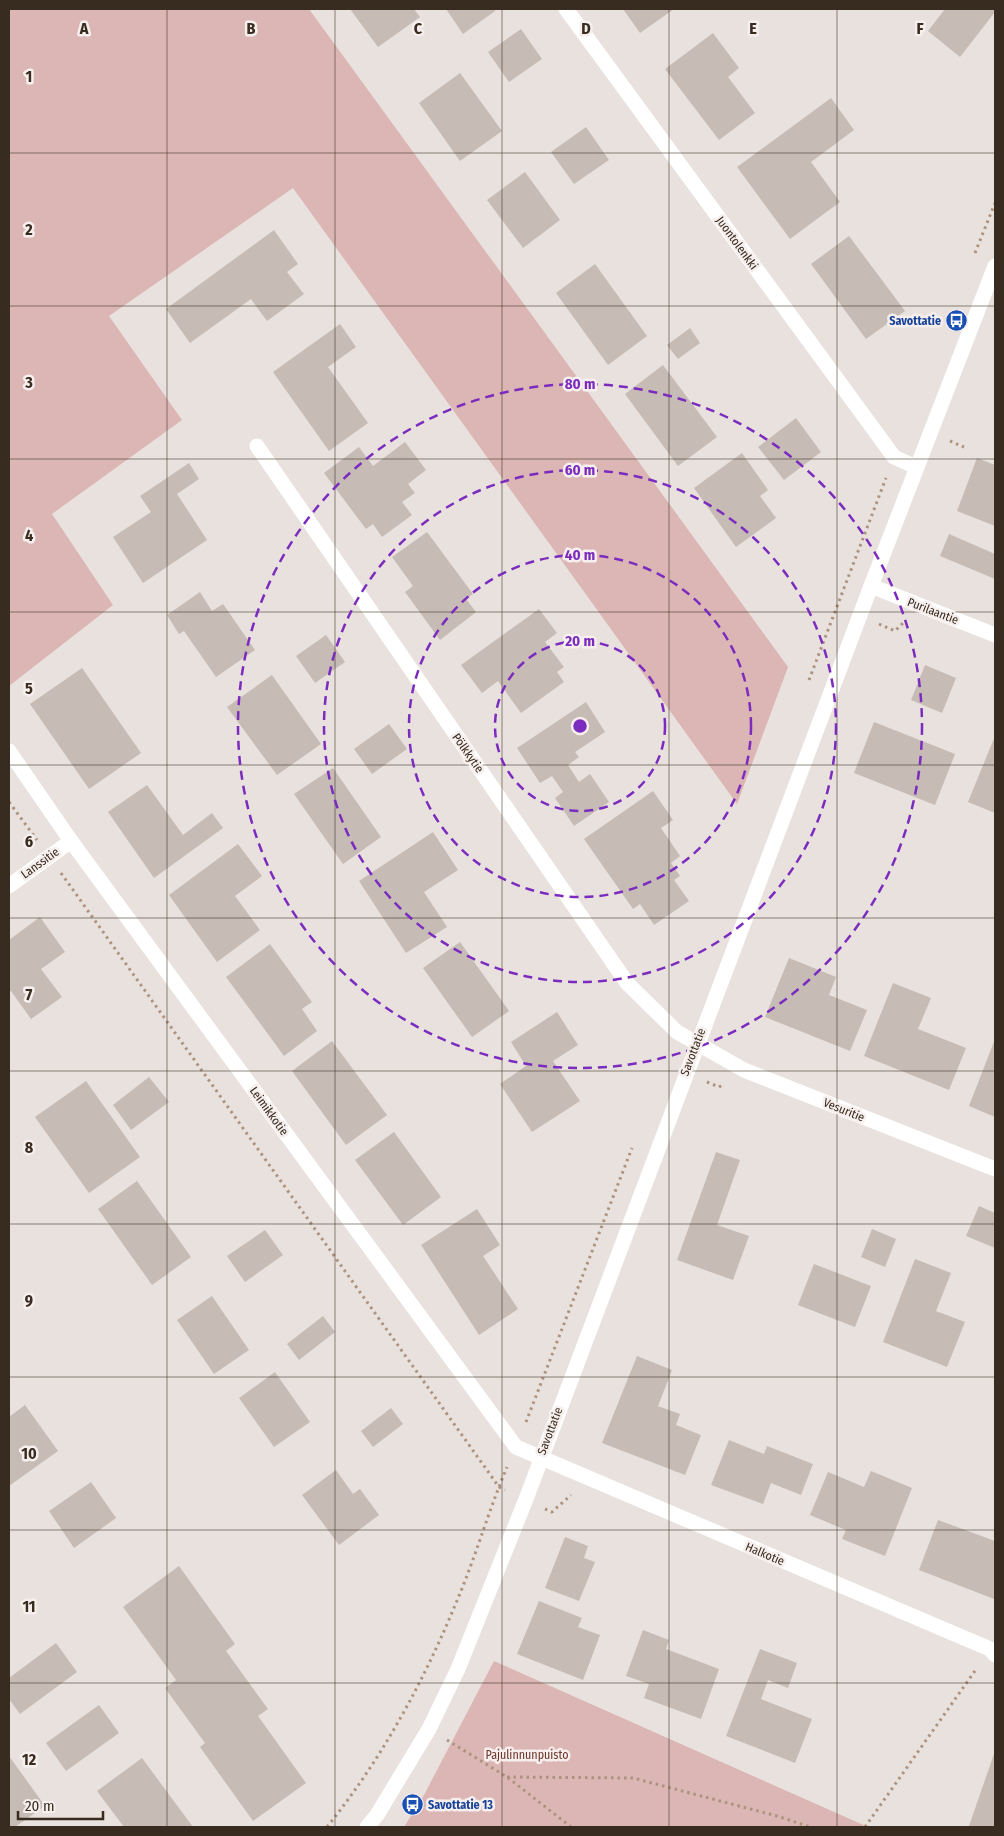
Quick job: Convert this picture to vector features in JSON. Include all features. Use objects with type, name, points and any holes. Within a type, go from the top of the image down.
[{"type":"street","name":"Juontolenkki","points":[[566,9],[894,457],[916,467]]},
{"type":"street","name":"Savottatie","points":[[367,1827],[377,1815],[428,1729],[458,1670],[526,1499],[539,1459],[870,586],[995,266]]},
{"type":"street","name":"Pölkkytie","points":[[257,446],[627,983],[677,1032],[697,1042]]},
{"type":"street","name":"Purilaantie","points":[[870,586],[995,635]]},
{"type":"street","name":"Leimikkotie","points":[[9,751],[71,841],[516,1447],[539,1459]]},
{"type":"street","name":"Lanssitie","points":[[9,886],[71,841]]},
{"type":"street","name":"Vesuritie","points":[[697,1042],[744,1070],[995,1169]]},
{"type":"street","name":"Halkotie","points":[[539,1459],[994,1650]]},
{"type":"path","points":[[9,802],[499,1488]]},
{"type":"path","points":[[865,1827],[994,1650]]},
{"type":"path","points":[[447,1740],[507,1777],[571,1827]]},
{"type":"path","points":[[507,1777],[633,1778],[777,1816],[810,1827]]},
{"type":"green space","points":[[9,9],[309,9],[788,667],[737,804],[293,188],[109,316],[182,420],[52,514],[113,605],[9,686]]},
{"type":"green space","name":"Pajulinnunpuisto","points":[[494,1661],[868,1827],[404,1827],[424,1795]]},
{"type":"building","points":[[350,9],[414,9],[420,17],[378,47]]},
{"type":"building","points":[[446,9],[494,9],[495,11],[463,34]]},
{"type":"building","points":[[623,9],[674,9],[640,33]]},
{"type":"building","points":[[945,9],[995,9],[995,12],[960,57],[928,31]]},
{"type":"building","points":[[521,29],[542,59],[509,82],[488,52]]},
{"type":"building","points":[[713,33],[739,68],[728,77],[755,113],[719,140],[665,69]]},
{"type":"building","points":[[460,73],[502,131],[460,161],[419,103]]},
{"type":"building","points":[[831,98],[854,130],[811,162],[840,202],[790,239],[737,167]]},
{"type":"building","points":[[586,127],[609,160],[574,184],[551,152]]},
{"type":"building","points":[[525,172],[560,220],[523,248],[487,200]]},
{"type":"building","points":[[274,230],[298,264],[287,272],[304,294],[267,321],[251,299],[190,343],[166,309]]},
{"type":"building","points":[[849,236],[905,311],[866,339],[811,264]]},
{"type":"building","points":[[595,264],[647,336],[608,365],[556,293]]},
{"type":"building","points":[[340,324],[356,347],[328,367],[368,423],[329,451],[273,372]]},
{"type":"building","points":[[690,328],[700,343],[678,359],[667,345]]},
{"type":"building","points":[[663,365],[717,437],[678,466],[625,394]]},
{"type":"building","points":[[796,418],[821,452],[784,480],[758,447]]},
{"type":"building","points":[[405,442],[426,470],[408,484],[415,493],[402,502],[412,515],[382,537],[373,524],[366,529],[324,473],[359,447],[373,466]]},
{"type":"building","points":[[742,453],[768,490],[760,496],[776,518],[736,547],[694,488]]},
{"type":"building","points":[[977,458],[995,465],[995,526],[957,511]]},
{"type":"building","points":[[189,463],[199,479],[177,494],[207,540],[143,583],[113,537],[151,512],[140,496]]},
{"type":"building","points":[[427,532],[473,594],[466,599],[476,612],[440,640],[405,592],[413,586],[392,557]]},
{"type":"building","points":[[949,534],[995,554],[995,579],[940,556]]},
{"type":"building","points":[[200,592],[212,611],[223,604],[255,650],[216,677],[184,631],[179,634],[167,615]]},
{"type":"building","points":[[539,609],[557,633],[545,642],[564,667],[557,672],[564,682],[521,713],[498,681],[482,693],[461,665]]},
{"type":"building","points":[[326,635],[345,662],[315,683],[296,656]]},
{"type":"building","points":[[925,665],[956,678],[942,713],[911,700]]},
{"type":"building","points":[[82,668],[141,753],[89,789],[30,704]]},
{"type":"building","points":[[272,675],[321,744],[277,775],[227,707]]},
{"type":"building","points":[[586,702],[605,732],[575,752],[579,757],[568,765],[579,782],[590,774],[609,802],[574,826],[555,798],[563,792],[552,776],[540,783],[517,748]]},
{"type":"building","points":[[874,722],[955,754],[935,805],[854,773]]},
{"type":"building","points":[[389,724],[407,749],[372,774],[354,749]]},
{"type":"building","points":[[995,736],[995,813],[968,802]]},
{"type":"building","points":[[333,768],[381,837],[343,864],[294,794]]},
{"type":"building","points":[[147,785],[183,835],[212,813],[223,828],[154,878],[108,812]]},
{"type":"building","points":[[653,791],[673,820],[661,828],[680,856],[671,863],[680,876],[674,880],[689,901],[654,925],[640,904],[633,909],[584,839]]},
{"type":"building","points":[[433,832],[458,870],[424,892],[447,927],[406,953],[359,881]]},
{"type":"building","points":[[238,844],[262,876],[235,896],[260,930],[217,962],[169,895]]},
{"type":"building","points":[[40,917],[65,952],[41,969],[62,997],[31,1019],[11,991],[9,992],[9,940]]},
{"type":"building","points":[[460,942],[509,1011],[472,1037],[423,968]]},
{"type":"building","points":[[270,944],[312,1002],[302,1009],[317,1031],[284,1056],[226,977]]},
{"type":"building","points":[[789,958],[836,977],[829,995],[867,1010],[850,1051],[765,1017]]},
{"type":"building","points":[[893,983],[931,998],[918,1029],[966,1048],[949,1090],[864,1056]]},
{"type":"building","points":[[557,1012],[578,1045],[553,1061],[580,1101],[532,1132],[500,1084],[526,1066],[511,1042]]},
{"type":"building","points":[[995,1039],[995,1117],[969,1106]]},
{"type":"building","points":[[332,1041],[387,1115],[346,1145],[292,1071]]},
{"type":"building","points":[[149,1077],[169,1102],[131,1130],[113,1105]]},
{"type":"building","points":[[86,1081],[140,1157],[89,1193],[35,1117]]},
{"type":"building","points":[[394,1132],[441,1197],[403,1225],[355,1160]]},
{"type":"building","points":[[716,1152],[740,1160],[717,1225],[749,1236],[733,1280],[677,1260]]},
{"type":"building","points":[[137,1181],[191,1257],[152,1285],[98,1209]]},
{"type":"building","points":[[979,1206],[995,1213],[995,1248],[966,1236]]},
{"type":"building","points":[[477,1209],[500,1245],[483,1256],[518,1309],[479,1335],[421,1245]]},
{"type":"building","points":[[872,1229],[896,1239],[885,1267],[861,1257]]},
{"type":"building","points":[[265,1230],[283,1255],[245,1282],[227,1256]]},
{"type":"building","points":[[915,1259],[951,1273],[936,1311],[965,1322],[947,1367],[883,1342]]},
{"type":"building","points":[[814,1264],[871,1286],[855,1327],[798,1305]]},
{"type":"building","points":[[212,1296],[249,1350],[214,1374],[177,1320]]},
{"type":"building","points":[[323,1316],[335,1332],[299,1360],[287,1344]]},
{"type":"building","points":[[637,1356],[672,1370],[658,1406],[680,1414],[676,1425],[701,1435],[685,1475],[602,1443]]},
{"type":"building","points":[[275,1372],[310,1422],[274,1447],[239,1398]]},
{"type":"building","points":[[25,1405],[58,1451],[9,1486],[9,1417]]},
{"type":"building","points":[[391,1408],[403,1424],[373,1447],[361,1431]]},
{"type":"building","points":[[729,1440],[764,1454],[767,1446],[813,1464],[801,1495],[771,1483],[763,1504],[711,1485]]},
{"type":"building","points":[[336,1470],[353,1494],[360,1489],[379,1515],[339,1545],[302,1495]]},
{"type":"building","points":[[871,1471],[912,1488],[885,1556],[842,1539],[846,1530],[810,1515],[828,1472],[864,1487]]},
{"type":"building","points":[[91,1482],[116,1518],[74,1548],[49,1511]]},
{"type":"building","points":[[938,1520],[995,1541],[994,1599],[919,1570]]},
{"type":"building","points":[[565,1537],[588,1546],[584,1558],[595,1562],[579,1601],[545,1588]]},
{"type":"building","points":[[179,1566],[235,1644],[226,1651],[268,1709],[258,1716],[306,1783],[253,1821],[200,1747],[205,1743],[165,1688],[176,1680],[123,1607]]},
{"type":"building","points":[[539,1601],[582,1618],[578,1627],[600,1635],[583,1680],[517,1654]]},
{"type":"building","points":[[643,1630],[669,1640],[666,1649],[719,1669],[701,1719],[644,1698],[649,1684],[626,1676]]},
{"type":"building","points":[[56,1643],[77,1672],[20,1714],[9,1699],[9,1678]]},
{"type":"building","points":[[760,1649],[797,1663],[788,1688],[768,1680],[761,1699],[812,1719],[795,1763],[726,1736]]},
{"type":"building","points":[[99,1705],[119,1733],[66,1771],[46,1743]]},
{"type":"building","points":[[995,1751],[995,1827],[969,1826]]},
{"type":"building","points":[[9,1756],[45,1806],[15,1827],[9,1827]]},
{"type":"building","points":[[142,1758],[193,1827],[124,1827],[97,1791]]},
{"type":"place","name":"Savottatie","points":[[957,321]]},
{"type":"place","name":"Savottatie 13","points":[[412,1805]]}]
